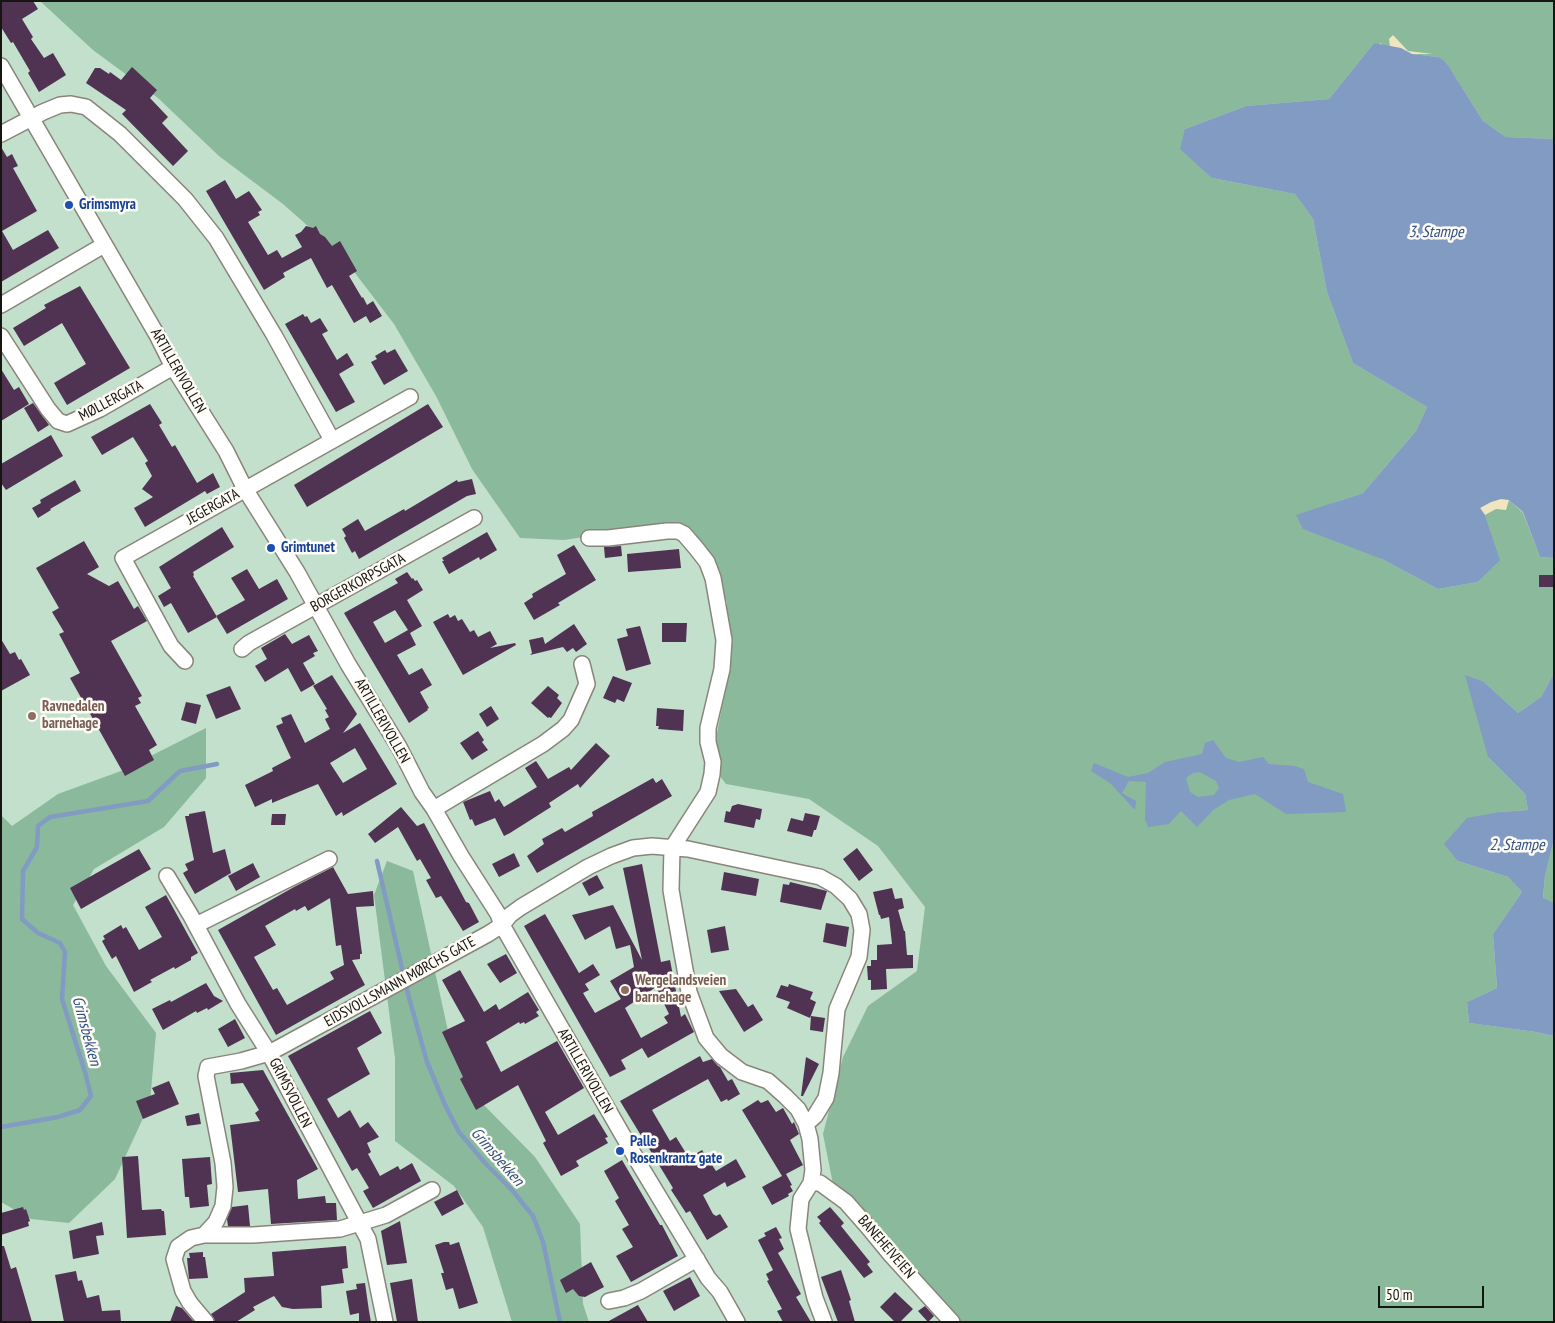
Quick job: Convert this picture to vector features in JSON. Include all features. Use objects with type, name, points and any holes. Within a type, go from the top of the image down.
[{"type":"street","name":"ARTILLERIVOLLEN","points":[[1,66],[157,335],[173,366],[226,451],[245,489],[399,747],[422,792],[498,914],[502,925],[641,1167],[708,1278],[720,1292],[736,1322]]},
{"type":"street","points":[[1,134],[60,105],[71,104],[86,107],[120,134],[185,199],[216,238],[274,335],[332,440]]},
{"type":"street","points":[[1,304],[104,245]]},
{"type":"street","name":"MØLLERGATA","points":[[1,336],[48,409],[58,420],[67,424],[100,409],[173,366]]},
{"type":"street","name":"JEGERGATA","points":[[184,661],[171,646],[123,558],[410,397]]},
{"type":"street","name":"BORGERKORPSGATA","points":[[242,649],[249,643],[474,518]]},
{"type":"street","points":[[589,538],[678,531],[684,534],[707,562],[713,578],[724,640],[722,669],[708,728],[708,742],[713,762],[712,774],[708,792],[672,848],[672,890],[676,919],[689,992],[706,1038],[721,1056],[742,1072],[768,1081],[798,1109],[806,1124],[813,1170],[812,1183],[801,1199],[798,1229],[815,1298],[824,1322]]},
{"type":"street","points":[[434,809],[542,744],[563,729],[571,720],[587,684],[582,664]]},
{"type":"street","name":"EIDSVOLLSMANN MØRCHS GATE","points":[[204,1235],[216,1222],[223,1206],[225,1187],[223,1163],[206,1076],[208,1067],[241,1061],[269,1053],[502,925],[510,915],[521,907],[588,867],[633,848],[652,846],[688,849],[820,877],[836,886],[850,899],[859,914],[862,930],[860,949],[854,972],[837,1009],[831,1073],[826,1098],[815,1116],[806,1124]]},
{"type":"street","points":[[196,926],[329,859]]},
{"type":"street","name":"GRIMSVOLLEN","points":[[167,876],[238,1004],[269,1053],[368,1239],[385,1322]]},
{"type":"street","name":"BANEHEIVEIEN","points":[[812,1183],[820,1183],[846,1202],[952,1322]]},
{"type":"street","points":[[206,1322],[190,1303],[183,1291],[174,1259],[178,1247],[191,1238],[204,1235],[236,1236],[340,1229],[386,1215],[432,1190]]},
{"type":"street","points":[[609,1301],[624,1298],[641,1291],[697,1259]]},
{"type":"green space","points":[[1,1],[1554,1],[1554,1322],[1,1322]]},
{"type":"green space","points":[[40,1],[1554,1],[1554,139],[1506,137],[1483,121],[1448,65],[1438,57],[1412,54],[1374,43],[1329,99],[1246,106],[1185,129],[1212,178],[1295,194],[1313,219],[1327,292],[1353,363],[1427,407],[1416,431],[1363,493],[1333,503],[1382,559],[1438,589],[1478,582],[1499,560],[1485,515],[1480,508],[1509,500],[1523,513],[1540,557],[1554,558],[1554,673],[1541,697],[1518,713],[1484,682],[1488,757],[1525,794],[1528,810],[1500,812],[1458,861],[1508,877],[1522,892],[1493,934],[1497,988],[1467,1002],[1469,1023],[1554,1036],[1554,1322],[947,1322],[833,1184],[823,1134],[843,1057],[868,1006],[917,971],[925,907],[878,846],[809,799],[726,784],[711,764],[726,687],[727,602],[700,547],[648,527],[564,540],[520,538],[472,469],[436,396],[394,324],[342,256],[283,204],[219,156],[158,98],[93,50]]},
{"type":"green space","points":[[206,728],[206,778],[164,827],[94,869],[73,905],[106,966],[156,1033],[150,1103],[115,1179],[69,1223],[31,1219],[1,1202],[1,815],[12,826],[58,794],[121,771]]},
{"type":"green space","points":[[1554,839],[1554,903],[1543,899],[1545,876]]},
{"type":"green space","points":[[387,861],[413,871],[448,1031],[476,1097],[535,1157],[580,1224],[583,1304],[589,1322],[512,1322],[483,1227],[454,1186],[395,1141],[395,1058],[374,895]]},
{"type":"sand","points":[[1393,35],[1408,51],[1433,54],[1409,54],[1372,49],[1381,43],[1383,49],[1390,47],[1389,39]]},
{"type":"sand","points":[[1501,499],[1509,500],[1506,510],[1496,509],[1485,515],[1480,508],[1491,502]]},
{"type":"water","name":"3. Stampe","points":[[1374,43],[1401,48],[1412,54],[1438,57],[1443,60],[1483,121],[1506,137],[1554,139],[1554,558],[1540,557],[1523,512],[1509,500],[1501,499],[1480,508],[1485,515],[1500,560],[1478,582],[1438,589],[1382,559],[1303,529],[1296,515],[1363,493],[1416,431],[1427,407],[1353,363],[1327,292],[1313,219],[1295,194],[1212,178],[1180,149],[1185,129],[1246,106],[1329,99]]},
{"type":"water","name":"2. Stampe","points":[[1554,673],[1554,839],[1545,876],[1543,898],[1554,903],[1554,1036],[1469,1023],[1467,1002],[1497,988],[1493,934],[1522,892],[1508,877],[1458,861],[1444,844],[1467,818],[1500,812],[1528,810],[1525,794],[1488,757],[1465,675],[1484,682],[1518,713],[1541,697]]},
{"type":"water","points":[[1213,740],[1226,758],[1239,762],[1263,757],[1269,764],[1295,766],[1304,769],[1308,782],[1343,794],[1346,812],[1286,814],[1255,794],[1229,800],[1213,810],[1197,827],[1181,811],[1169,824],[1148,827],[1145,819],[1146,782],[1129,781],[1122,793],[1136,801],[1135,810],[1110,783],[1091,771],[1094,763],[1128,777],[1148,773],[1165,762],[1202,754],[1205,743]],"holes":[[[1200,772],[1216,781],[1219,788],[1214,795],[1198,797],[1190,792],[1186,778],[1193,773]]]},
{"type":"building","points":[[1,1],[33,1],[38,9],[22,19],[33,37],[31,39],[44,58],[53,53],[66,75],[39,92],[28,73],[30,71],[13,42],[11,43],[1,27]]},
{"type":"building","points":[[132,67],[157,90],[150,98],[168,117],[162,123],[188,151],[173,166],[122,114],[126,110],[86,83],[95,68],[100,68],[109,74],[110,72],[121,80]]},
{"type":"building","points":[[1,147],[7,157],[12,154],[18,166],[13,168],[37,211],[2,231],[13,250],[48,230],[59,248],[1,282]]},
{"type":"building","points":[[225,180],[236,199],[249,191],[262,210],[258,212],[260,215],[248,222],[268,255],[277,250],[282,258],[302,247],[295,235],[306,226],[313,228],[316,226],[320,234],[332,246],[340,241],[357,271],[349,276],[367,305],[373,301],[382,316],[370,323],[366,316],[354,323],[332,285],[327,288],[311,258],[283,273],[285,277],[264,290],[206,191]]},
{"type":"building","points":[[80,286],[130,368],[67,405],[54,383],[86,364],[62,323],[24,346],[13,328],[46,308],[44,305]]},
{"type":"building","points":[[303,314],[305,317],[307,316],[311,323],[320,318],[328,331],[322,334],[337,360],[347,353],[354,365],[339,374],[355,402],[336,412],[285,324]]},
{"type":"building","points":[[395,349],[408,371],[384,385],[371,362],[377,359],[375,356],[385,350],[387,353]]},
{"type":"building","points":[[1,369],[14,390],[19,387],[29,404],[1,421]]},
{"type":"building","points":[[33,403],[49,425],[38,432],[24,408]]},
{"type":"building","points":[[150,404],[162,423],[159,425],[172,447],[175,445],[197,483],[213,473],[220,487],[207,494],[205,491],[145,527],[134,508],[153,497],[142,489],[152,476],[145,463],[148,461],[133,437],[102,455],[91,437]]},
{"type":"building","points":[[428,404],[443,427],[307,507],[294,485]]},
{"type":"building","points":[[51,435],[63,456],[6,490],[1,483],[1,464]]},
{"type":"building","points":[[472,479],[476,494],[467,496],[359,559],[355,551],[352,553],[344,538],[346,536],[342,529],[358,519],[365,531],[404,509],[405,511],[457,480],[458,482]]},
{"type":"building","points":[[75,480],[81,491],[38,518],[32,508],[41,503],[40,500]]},
{"type":"building","points":[[222,527],[234,547],[193,572],[193,576],[217,617],[188,633],[171,603],[164,607],[158,596],[171,588],[159,567]]},
{"type":"building","points":[[487,532],[497,550],[480,560],[479,557],[449,574],[442,558]]},
{"type":"building","points":[[84,541],[99,567],[87,574],[109,586],[118,581],[134,609],[138,606],[147,621],[111,641],[142,696],[138,698],[141,703],[135,706],[157,745],[149,750],[154,760],[125,776],[70,678],[80,673],[59,634],[64,632],[52,612],[59,608],[36,568]]},
{"type":"building","points":[[574,545],[596,580],[534,620],[524,603],[533,597],[532,594],[566,574],[557,555]]},
{"type":"building","points":[[621,546],[622,556],[605,558],[604,547]]},
{"type":"building","points":[[679,549],[681,568],[628,572],[627,554]]},
{"type":"building","points":[[247,569],[259,589],[277,579],[288,599],[227,634],[216,616],[245,600],[231,578]]},
{"type":"building","points":[[407,572],[412,579],[417,580],[423,590],[407,600],[422,626],[410,633],[416,645],[397,655],[409,675],[422,668],[432,685],[420,692],[429,708],[428,710],[409,723],[344,613],[398,583],[395,579]],"holes":[[[395,610],[408,630],[385,643],[373,622]]]},
{"type":"building","points":[[1539,575],[1554,575],[1554,587],[1539,587]]},
{"type":"building","points":[[448,614],[450,618],[455,615],[458,621],[462,619],[470,632],[474,630],[478,637],[490,631],[497,644],[490,648],[515,643],[516,645],[463,675],[433,622]]},
{"type":"building","points":[[662,623],[687,623],[686,642],[662,642]]},
{"type":"building","points":[[574,624],[587,644],[576,652],[573,648],[567,652],[563,647],[530,655],[532,653],[529,640],[543,637],[545,644]]},
{"type":"building","points":[[640,626],[651,664],[626,671],[617,639],[628,636],[626,629]]},
{"type":"building","points":[[285,634],[292,644],[309,635],[318,651],[313,653],[315,656],[303,663],[315,684],[301,692],[288,668],[265,682],[255,666],[267,659],[261,648]]},
{"type":"building","points":[[1,639],[10,654],[15,652],[19,660],[21,659],[30,675],[1,691]]},
{"type":"building","points":[[332,675],[357,714],[343,733],[360,723],[397,784],[343,816],[342,812],[336,816],[318,784],[272,803],[272,799],[255,807],[245,785],[273,771],[272,768],[291,758],[276,726],[283,723],[281,718],[291,714],[305,743],[330,729],[325,719],[329,717],[325,710],[327,709],[313,686]],"holes":[[[355,748],[367,769],[343,783],[330,763]]]},
{"type":"building","points":[[613,676],[632,683],[624,702],[617,699],[615,703],[603,698]]},
{"type":"building","points":[[230,686],[241,709],[216,719],[206,695]]},
{"type":"building","points":[[548,686],[559,695],[557,698],[562,703],[551,718],[548,718],[531,703]]},
{"type":"building","points":[[186,702],[201,705],[196,724],[181,720]]},
{"type":"building","points":[[491,706],[499,719],[487,727],[479,714]]},
{"type":"building","points":[[657,708],[684,710],[683,731],[658,729],[659,726],[656,726]]},
{"type":"building","points":[[478,731],[484,740],[482,742],[488,750],[472,760],[460,743]]},
{"type":"building","points":[[596,743],[610,756],[580,788],[578,784],[549,803],[551,807],[510,833],[504,836],[495,818],[475,826],[472,819],[470,820],[463,802],[490,791],[495,802],[499,799],[504,807],[537,787],[525,768],[536,761],[548,779],[569,767],[571,770]]},
{"type":"building","points":[[653,778],[656,783],[662,779],[672,796],[537,873],[527,856],[544,844],[542,839],[562,828],[565,832],[593,816],[592,812]]},
{"type":"building","points":[[738,804],[762,809],[760,820],[756,819],[754,828],[724,822],[726,811],[730,812],[732,806]]},
{"type":"building","points":[[401,807],[417,826],[424,823],[466,902],[469,903],[479,922],[463,931],[441,896],[436,898],[426,880],[431,878],[420,859],[417,861],[398,827],[375,843],[368,834]]},
{"type":"building","points":[[205,811],[213,853],[225,849],[231,873],[195,894],[183,873],[188,870],[185,864],[194,860],[185,816]]},
{"type":"building","points":[[805,813],[820,816],[812,837],[787,831],[791,818],[803,821]]},
{"type":"building","points":[[272,814],[286,814],[285,825],[271,825]]},
{"type":"building","points":[[857,848],[873,870],[859,881],[843,859]]},
{"type":"building","points":[[139,849],[151,869],[81,909],[70,888]]},
{"type":"building","points":[[514,853],[520,866],[499,877],[492,864]]},
{"type":"building","points":[[253,863],[260,877],[236,891],[228,876]]},
{"type":"building","points":[[642,864],[661,962],[670,960],[681,1017],[685,1014],[694,1032],[648,1058],[642,1048],[621,1060],[626,1069],[610,1077],[524,926],[545,914],[579,973],[593,964],[600,975],[585,984],[589,990],[583,993],[595,1013],[621,999],[610,981],[634,967],[630,945],[616,949],[610,926],[585,940],[572,915],[613,905],[642,960],[623,868]],"holes":[[[656,987],[669,1014],[664,1017],[668,1023],[641,1038],[625,1008]]]},
{"type":"building","points":[[333,867],[348,894],[373,891],[374,906],[356,907],[362,954],[360,954],[360,959],[352,960],[365,985],[276,1035],[218,930]],"holes":[[[330,898],[336,946],[341,945],[344,965],[330,972],[334,979],[287,1005],[277,988],[273,990],[254,957],[276,945],[265,926],[295,909],[296,911],[305,906],[308,911]]]},
{"type":"building","points":[[724,872],[759,879],[756,896],[721,890]]},
{"type":"building","points":[[597,875],[604,888],[589,896],[582,883]]},
{"type":"building","points":[[790,882],[827,891],[821,910],[780,902],[783,884],[789,885]]},
{"type":"building","points":[[892,888],[895,899],[902,898],[904,908],[898,910],[905,931],[907,955],[913,955],[913,968],[886,969],[887,989],[871,990],[871,980],[868,980],[867,966],[871,966],[871,960],[877,960],[877,945],[892,944],[889,917],[881,919],[873,892]]},
{"type":"building","points":[[166,895],[198,953],[191,957],[191,960],[150,980],[152,982],[134,992],[116,956],[112,959],[102,941],[105,939],[103,936],[121,925],[123,929],[126,927],[139,950],[162,937],[145,907]]},
{"type":"building","points":[[826,923],[849,927],[846,947],[823,942]]},
{"type":"building","points":[[725,926],[729,950],[711,953],[707,930]]},
{"type":"building","points":[[506,954],[517,973],[500,983],[487,964]]},
{"type":"building","points":[[460,970],[484,1012],[496,1004],[499,1010],[528,992],[539,1010],[536,1012],[539,1016],[525,1024],[524,1022],[520,1024],[519,1022],[486,1042],[501,1072],[557,1041],[584,1088],[545,1112],[558,1135],[594,1114],[608,1137],[605,1138],[608,1143],[576,1161],[579,1166],[561,1176],[543,1143],[546,1141],[518,1085],[476,1110],[460,1079],[463,1077],[442,1032],[465,1021],[442,980]]},
{"type":"building","points":[[206,983],[214,996],[223,1001],[208,1010],[207,1008],[197,1013],[196,1011],[163,1030],[152,1009],[170,1000],[171,1002]]},
{"type":"building","points":[[789,984],[813,992],[810,999],[816,1002],[810,1018],[787,1008],[790,1002],[776,997],[781,985],[788,987]]},
{"type":"building","points":[[736,989],[748,1007],[753,1004],[763,1020],[744,1032],[719,991]]},
{"type":"building","points":[[370,1011],[382,1033],[357,1048],[370,1074],[327,1099],[338,1118],[350,1110],[360,1128],[368,1122],[379,1137],[367,1143],[371,1152],[368,1154],[380,1176],[398,1166],[400,1170],[412,1163],[421,1181],[373,1208],[363,1191],[369,1188],[357,1168],[352,1171],[288,1056]]},
{"type":"building","points":[[811,1016],[825,1018],[823,1032],[810,1030]]},
{"type":"building","points":[[235,1019],[245,1038],[228,1047],[218,1029]]},
{"type":"building","points":[[700,1056],[703,1062],[712,1059],[720,1067],[728,1081],[732,1079],[740,1094],[728,1101],[727,1099],[721,1102],[708,1079],[652,1110],[670,1141],[676,1137],[689,1158],[702,1150],[716,1171],[736,1159],[746,1177],[727,1187],[725,1182],[703,1195],[713,1214],[716,1216],[720,1214],[728,1227],[707,1240],[690,1211],[686,1213],[671,1190],[673,1188],[620,1101]]},
{"type":"building","points":[[806,1057],[819,1064],[803,1096],[801,1096]]},
{"type":"building","points":[[263,1070],[318,1169],[297,1180],[298,1199],[325,1196],[326,1203],[336,1203],[337,1220],[271,1224],[268,1189],[238,1192],[230,1125],[260,1121],[255,1113],[259,1110],[243,1083],[231,1084],[230,1073]]},
{"type":"building","points":[[169,1081],[179,1104],[143,1119],[136,1101],[155,1094],[152,1088]]},
{"type":"building","points":[[758,1100],[761,1103],[768,1100],[776,1112],[783,1108],[792,1124],[794,1122],[799,1134],[790,1140],[803,1165],[786,1174],[793,1191],[788,1194],[789,1196],[772,1205],[762,1187],[782,1176],[742,1110]]},
{"type":"building","points":[[199,1113],[201,1124],[187,1126],[185,1116]]},
{"type":"building","points":[[138,1156],[142,1210],[161,1209],[164,1211],[166,1235],[127,1238],[122,1157]]},
{"type":"building","points":[[210,1157],[212,1184],[207,1185],[209,1206],[190,1208],[189,1197],[185,1197],[182,1159]]},
{"type":"building","points":[[622,1160],[660,1225],[662,1225],[678,1256],[631,1282],[616,1256],[633,1247],[622,1229],[629,1225],[615,1201],[619,1198],[604,1171]]},
{"type":"building","points":[[457,1190],[464,1204],[442,1216],[434,1202]]},
{"type":"building","points":[[248,1205],[250,1226],[228,1226],[227,1219],[232,1207]]},
{"type":"building","points":[[23,1207],[24,1210],[26,1209],[30,1221],[28,1222],[29,1226],[1,1235],[1,1213]]},
{"type":"building","points":[[830,1207],[844,1223],[841,1226],[870,1262],[867,1264],[873,1272],[864,1278],[819,1223],[821,1221],[817,1217]]},
{"type":"building","points":[[400,1221],[407,1263],[387,1265],[381,1231]]},
{"type":"building","points":[[102,1222],[104,1235],[96,1236],[99,1254],[73,1259],[69,1231]]},
{"type":"building","points":[[776,1227],[782,1238],[779,1239],[784,1249],[778,1253],[801,1294],[796,1297],[811,1322],[783,1322],[777,1311],[782,1309],[767,1281],[769,1280],[766,1274],[773,1270],[758,1240],[766,1236],[764,1233]]},
{"type":"building","points":[[449,1242],[450,1245],[459,1242],[478,1303],[459,1309],[453,1288],[446,1290],[441,1273],[444,1273],[435,1245]]},
{"type":"building","points":[[1,1246],[4,1246],[11,1269],[16,1267],[32,1322],[1,1322]]},
{"type":"building","points":[[346,1246],[348,1268],[342,1269],[344,1283],[321,1286],[322,1308],[293,1309],[282,1307],[274,1296],[253,1307],[255,1310],[236,1322],[215,1322],[211,1314],[245,1292],[244,1278],[274,1276],[272,1252]]},
{"type":"building","points":[[203,1252],[208,1278],[189,1279],[187,1258],[190,1258],[189,1253]]},
{"type":"building","points":[[591,1262],[604,1287],[585,1297],[579,1296],[573,1289],[566,1293],[560,1280]]},
{"type":"building","points":[[841,1270],[851,1300],[849,1301],[855,1322],[838,1322],[821,1277]]},
{"type":"building","points":[[76,1271],[78,1281],[82,1280],[87,1298],[99,1295],[102,1311],[120,1310],[121,1322],[64,1322],[55,1275]]},
{"type":"building","points":[[690,1277],[700,1296],[674,1311],[663,1291]]},
{"type":"building","points":[[412,1279],[418,1322],[397,1322],[390,1283]]},
{"type":"building","points":[[365,1283],[371,1322],[359,1322],[359,1313],[350,1315],[346,1291],[357,1289],[356,1284]]},
{"type":"building","points":[[895,1292],[913,1309],[900,1322],[895,1322],[880,1307]]},
{"type":"building","points":[[638,1305],[648,1322],[607,1322]]},
{"type":"building","points":[[176,1306],[182,1308],[194,1322],[170,1322]]},
{"type":"building","points":[[925,1306],[934,1316],[928,1322],[918,1311]]},
{"type":"waterway","name":"Grimsbekken","points":[[1,1127],[58,1117],[80,1110],[91,1096],[62,999],[65,952],[60,943],[38,933],[22,919],[23,871],[37,847],[38,826],[50,817],[148,801],[180,771],[217,764]]},
{"type":"waterway","name":"Grimsbekken","points":[[377,861],[408,994],[427,1062],[459,1132],[533,1216],[543,1242],[560,1322]]},
{"type":"place","name":"Grimsmyra","points":[[69,205]]},
{"type":"place","name":"Grimtunet","points":[[271,548]]},
{"type":"place","name":"Ravnedalen barnehage","points":[[32,716]]},
{"type":"place","name":"Wergelandsveien barnehage","points":[[625,990]]},
{"type":"place","name":"Palle Rosenkrantz gate","points":[[620,1151]]}]
